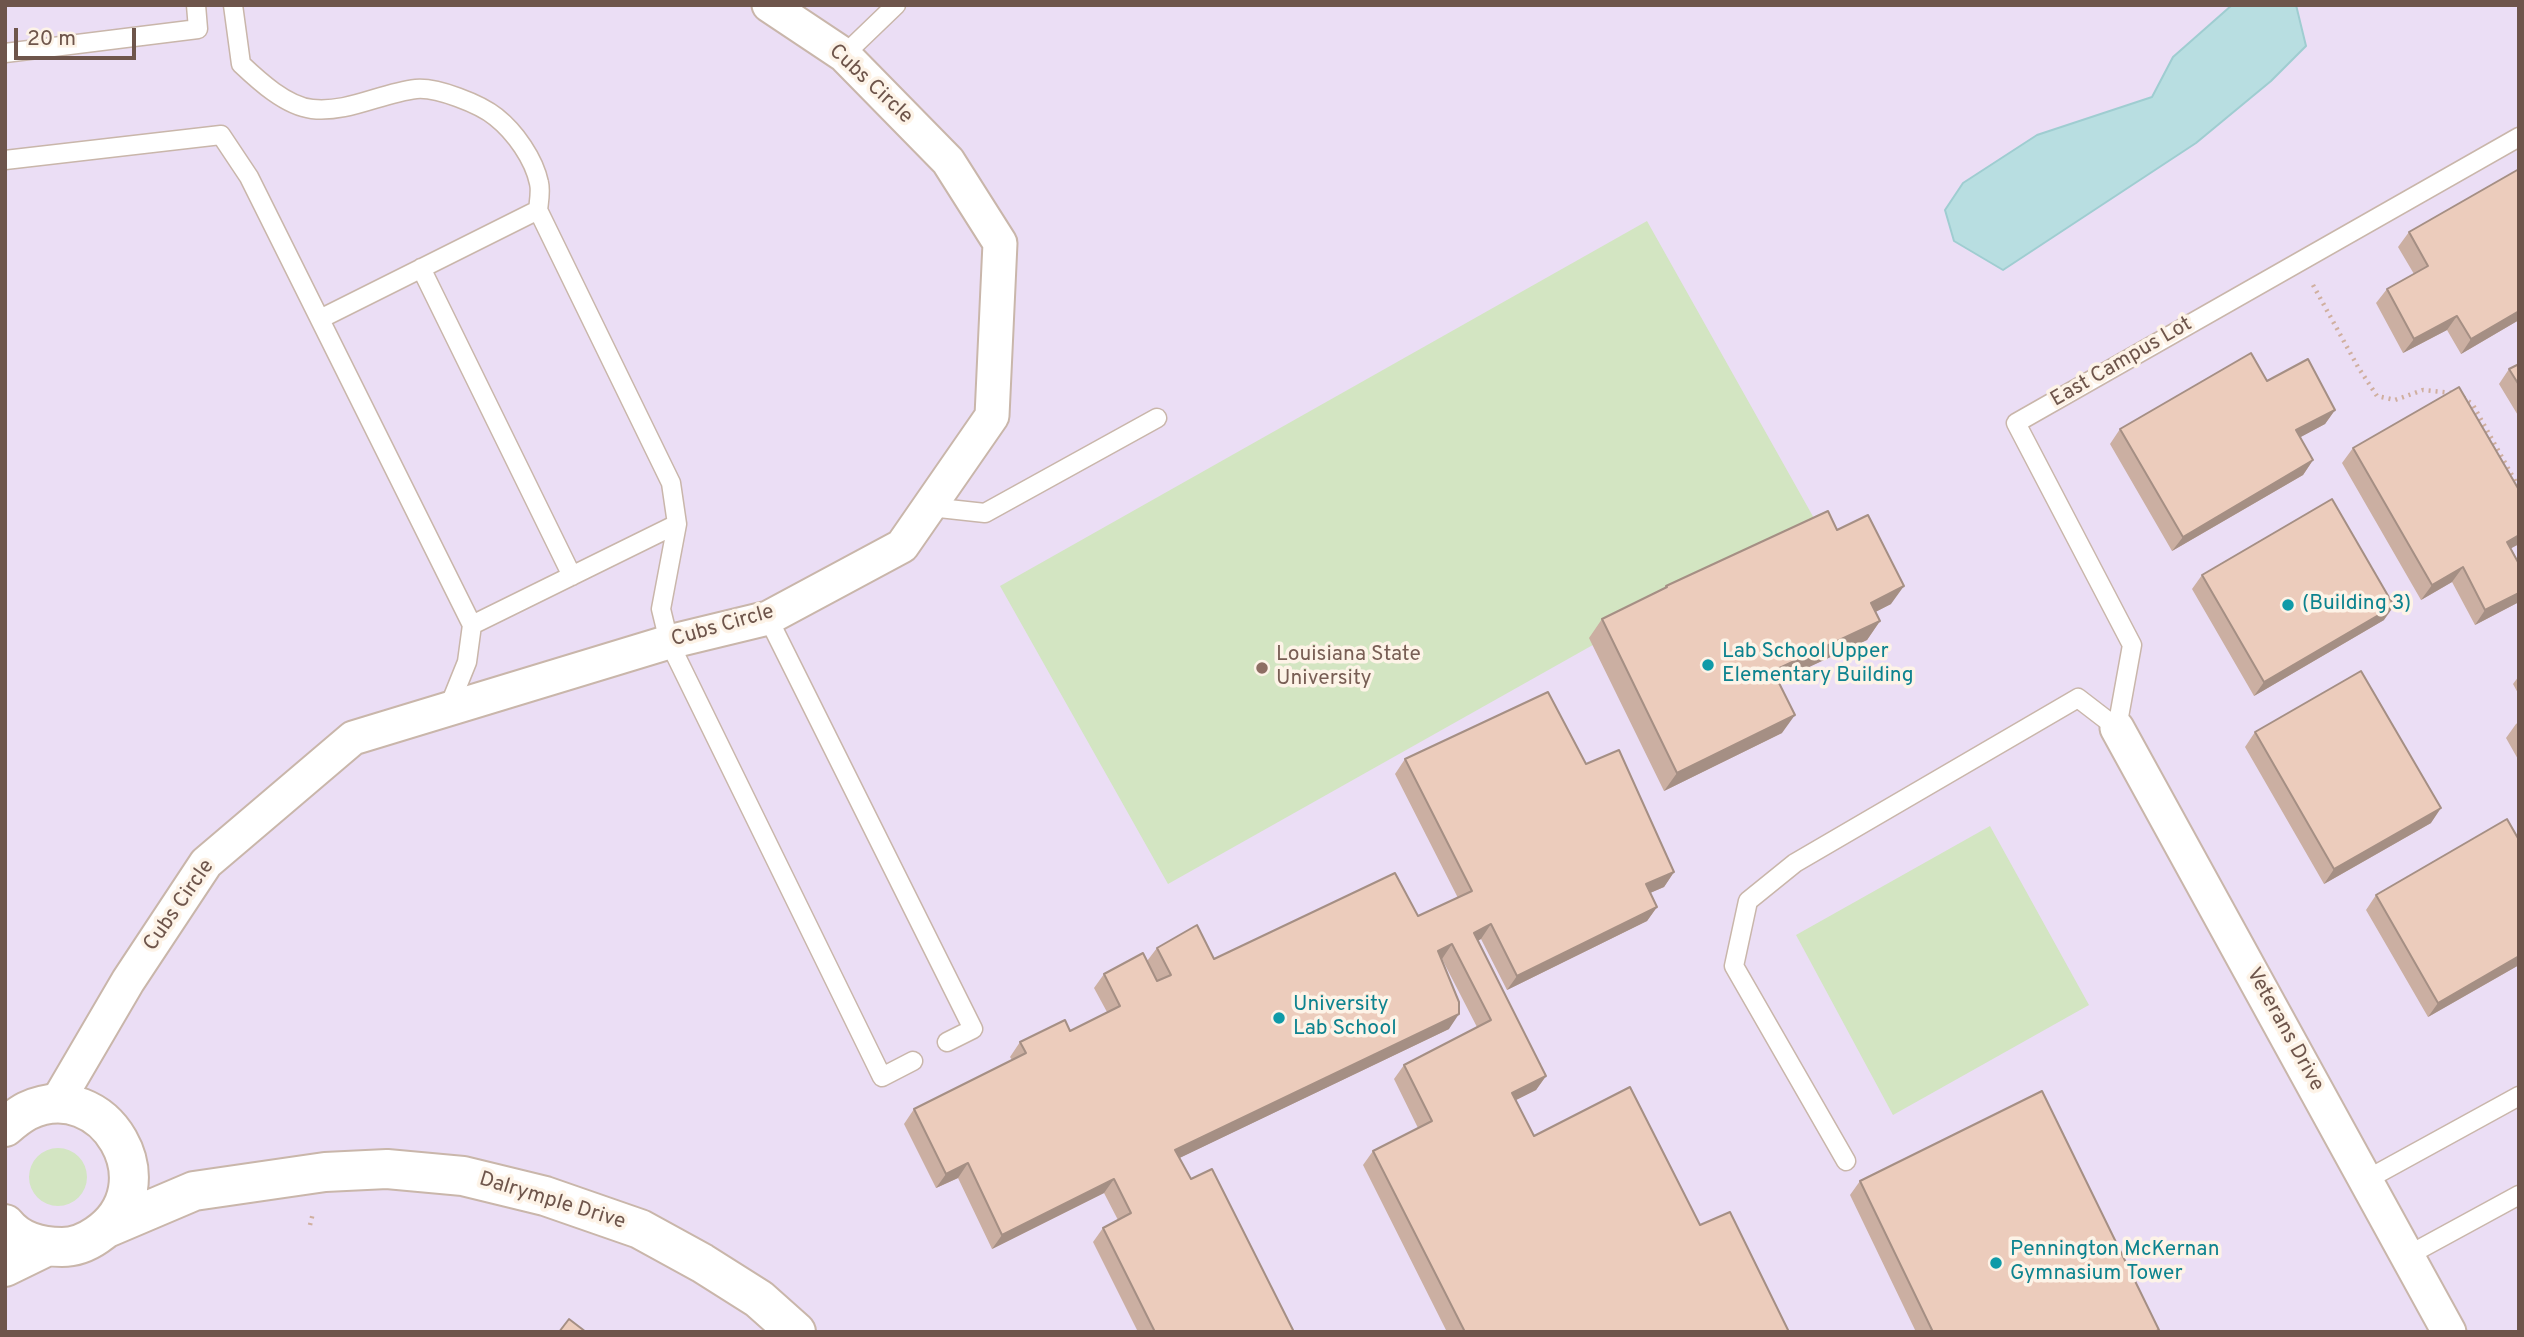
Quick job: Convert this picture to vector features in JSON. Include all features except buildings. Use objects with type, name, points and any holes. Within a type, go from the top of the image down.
[{"type":"street","name":"Cubs Circle","points":[[23,1113],[128,981],[206,863],[353,737],[669,642],[768,618],[902,546],[992,416],[1000,243],[948,161],[844,55],[769,5]]},
{"type":"street","name":"Veterans Drive","points":[[2117,728],[2449,1332]]},
{"type":"street","points":[[23,1113],[80,1108],[102,1119],[119,1138],[128,1161],[129,1185],[121,1209],[107,1228]]},
{"type":"street","points":[[128,1161],[194,1191]]},
{"type":"street","name":"Dalrymple Drive","points":[[46,1247],[68,1247],[89,1241],[107,1228],[194,1191],[325,1171],[387,1169],[463,1176],[545,1196],[640,1229],[760,1299],[796,1332]]},
{"type":"street","points":[[5,1224],[26,1240],[46,1247]]},
{"type":"street","points":[[5,1267],[46,1247]]},
{"type":"lane","points":[[5,52],[198,29],[196,5]]},
{"type":"lane","points":[[233,5],[241,64],[269,90],[309,109],[338,110],[367,100],[418,89],[446,92],[495,117],[527,152],[540,184],[538,209],[671,483],[677,524],[661,609],[669,642],[882,1077],[913,1061]]},
{"type":"lane","points":[[844,55],[896,5]]},
{"type":"lane","points":[[5,160],[221,135],[249,177],[472,625],[467,662],[448,709]]},
{"type":"lane","name":"East Campus Lot","points":[[2117,728],[2132,645],[2016,423],[2519,137]]},
{"type":"lane","points":[[320,319],[538,209]]},
{"type":"lane","points":[[421,268],[572,576]]},
{"type":"lane","points":[[930,506],[985,513],[1157,418]]},
{"type":"lane","points":[[472,625],[677,524]]},
{"type":"lane","points":[[768,618],[973,1029],[947,1042]]},
{"type":"lane","points":[[1846,1161],[1734,966],[1748,901],[1795,863],[2078,698],[2117,728]]},
{"type":"lane","points":[[2366,1180],[2519,1096]]},
{"type":"lane","points":[[2407,1256],[2519,1195]]},
{"type":"path","points":[[2300,262],[2358,368],[2377,396],[2395,400],[2423,390],[2464,397],[2473,405],[2519,488]]},
{"type":"shaded area","name":"Louisiana State University","points":[[5,5],[2519,5],[2519,1332],[5,1332]]},
{"type":"green space","points":[[1647,221],[1815,520],[1168,884],[1000,586]]},
{"type":"green space","points":[[1990,826],[2089,1005],[1893,1115],[1796,935]]},
{"type":"green space","points":[[58,1148],[69,1150],[82,1161],[87,1177],[85,1188],[74,1201],[58,1206],[47,1204],[34,1193],[29,1177],[31,1166],[42,1153]]},
{"type":"water","points":[[2232,5],[2296,5],[2306,46],[2271,81],[2196,143],[2003,270],[1954,241],[1945,210],[1963,183],[2037,135],[2152,97],[2173,57]]},
{"type":"place","name":"(Building 3)","points":[[2288,605]]},
{"type":"place","name":"Lab School Upper Elementary Building","points":[[1708,665]]},
{"type":"place","name":"Louisiana State University","points":[[1262,668]]},
{"type":"place","name":"University Lab School","points":[[1279,1018]]},
{"type":"place","name":"Pennington McKernan Gymnasium Tower","points":[[1996,1263]]}]
